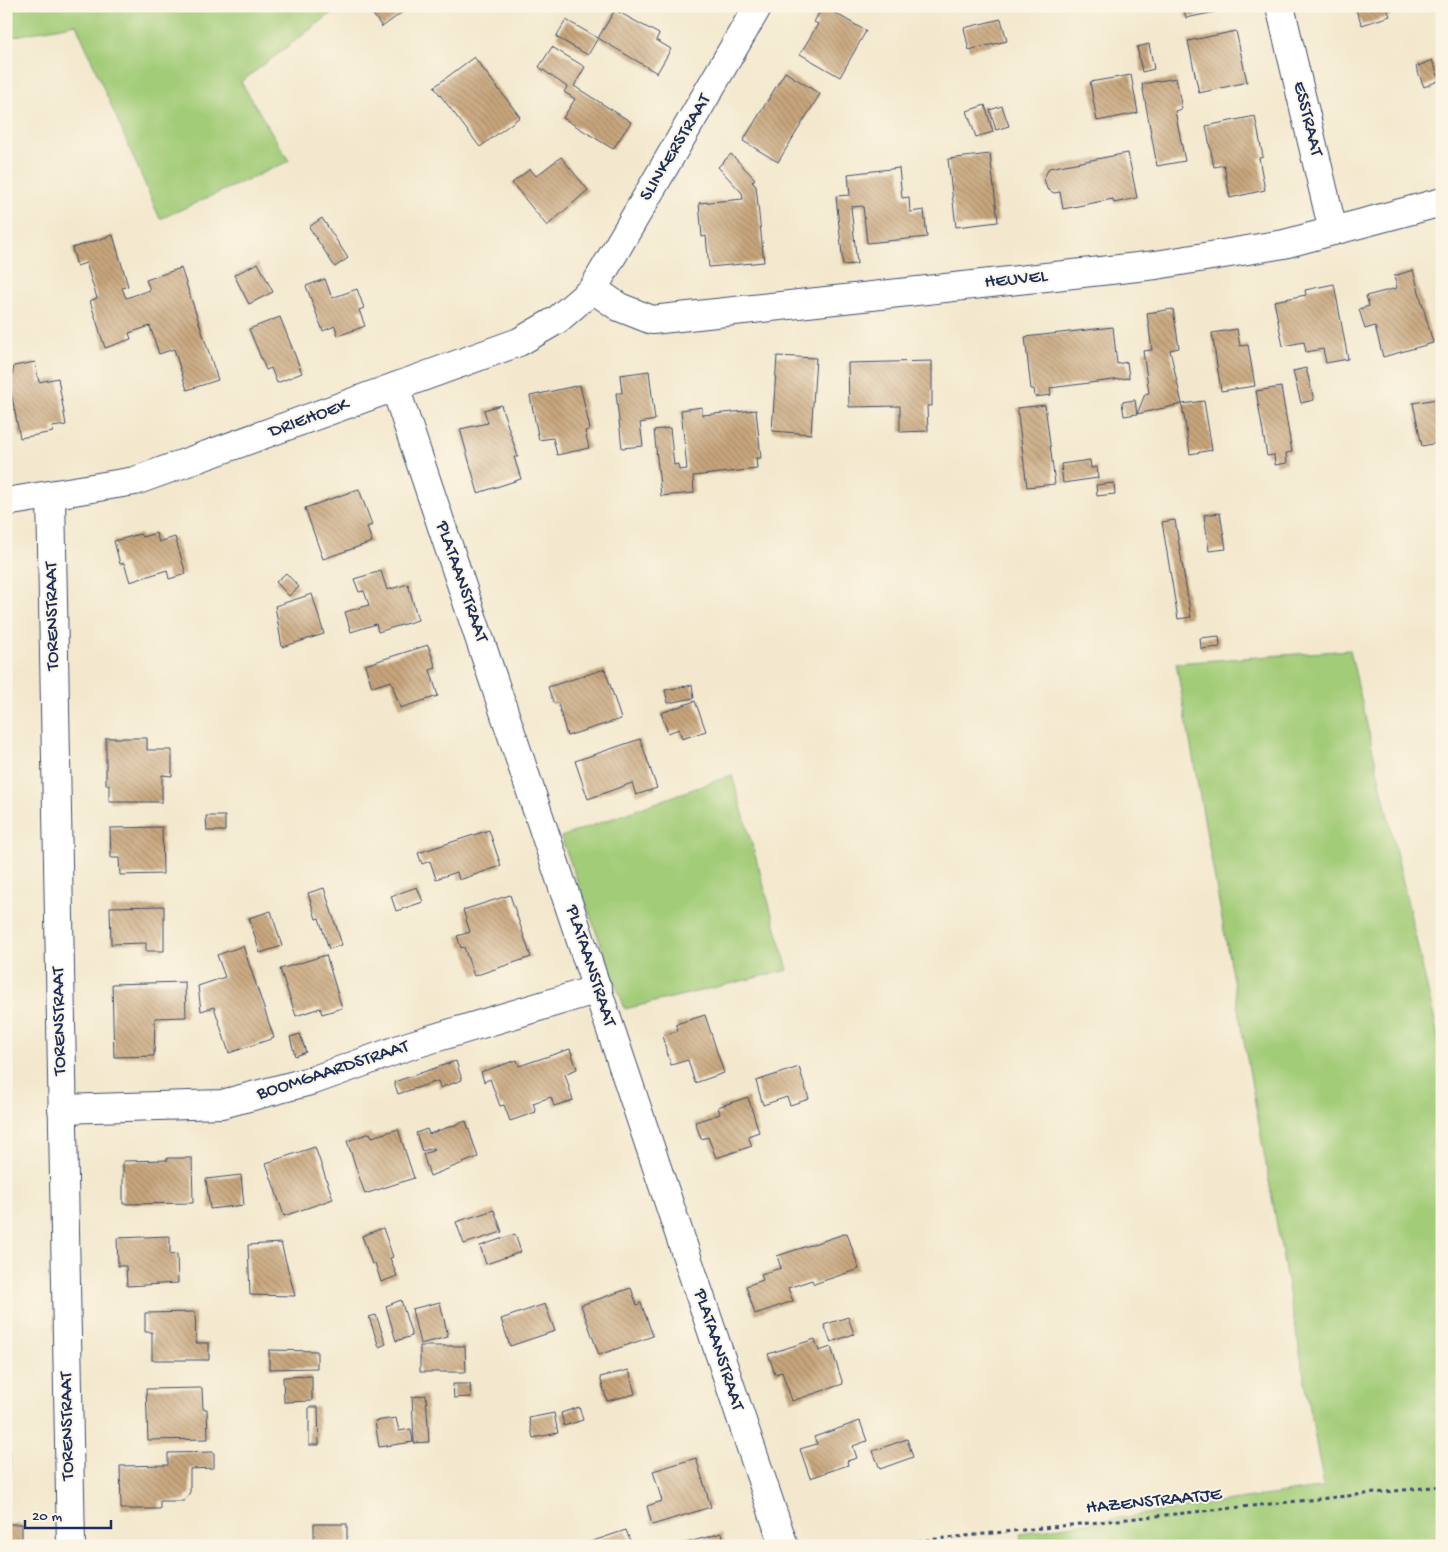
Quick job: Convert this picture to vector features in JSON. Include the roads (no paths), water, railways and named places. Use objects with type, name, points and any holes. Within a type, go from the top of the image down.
[{"type":"street","name":"SLINKERSTRAAT","points":[[593,289],[758,6]]},
{"type":"street","name":"ESSTRAAT","points":[[1280,6],[1333,231]]},
{"type":"street","name":"HEUVEL","points":[[593,289],[620,307],[652,320],[1156,265],[1284,244],[1442,202]]},
{"type":"street","name":"DRIEHOEK","points":[[6,502],[135,481],[395,387],[519,342],[557,320],[593,289]]},
{"type":"street","name":"PLATAANSTRAAT","points":[[395,387],[784,1546]]},
{"type":"street","name":"TORENSTRAAT","points":[[51,496],[71,1546]]},
{"type":"street","name":"BOOMGAARDSTRAAT","points":[[62,1109],[222,1104],[314,1080],[408,1046],[598,989]]}]
